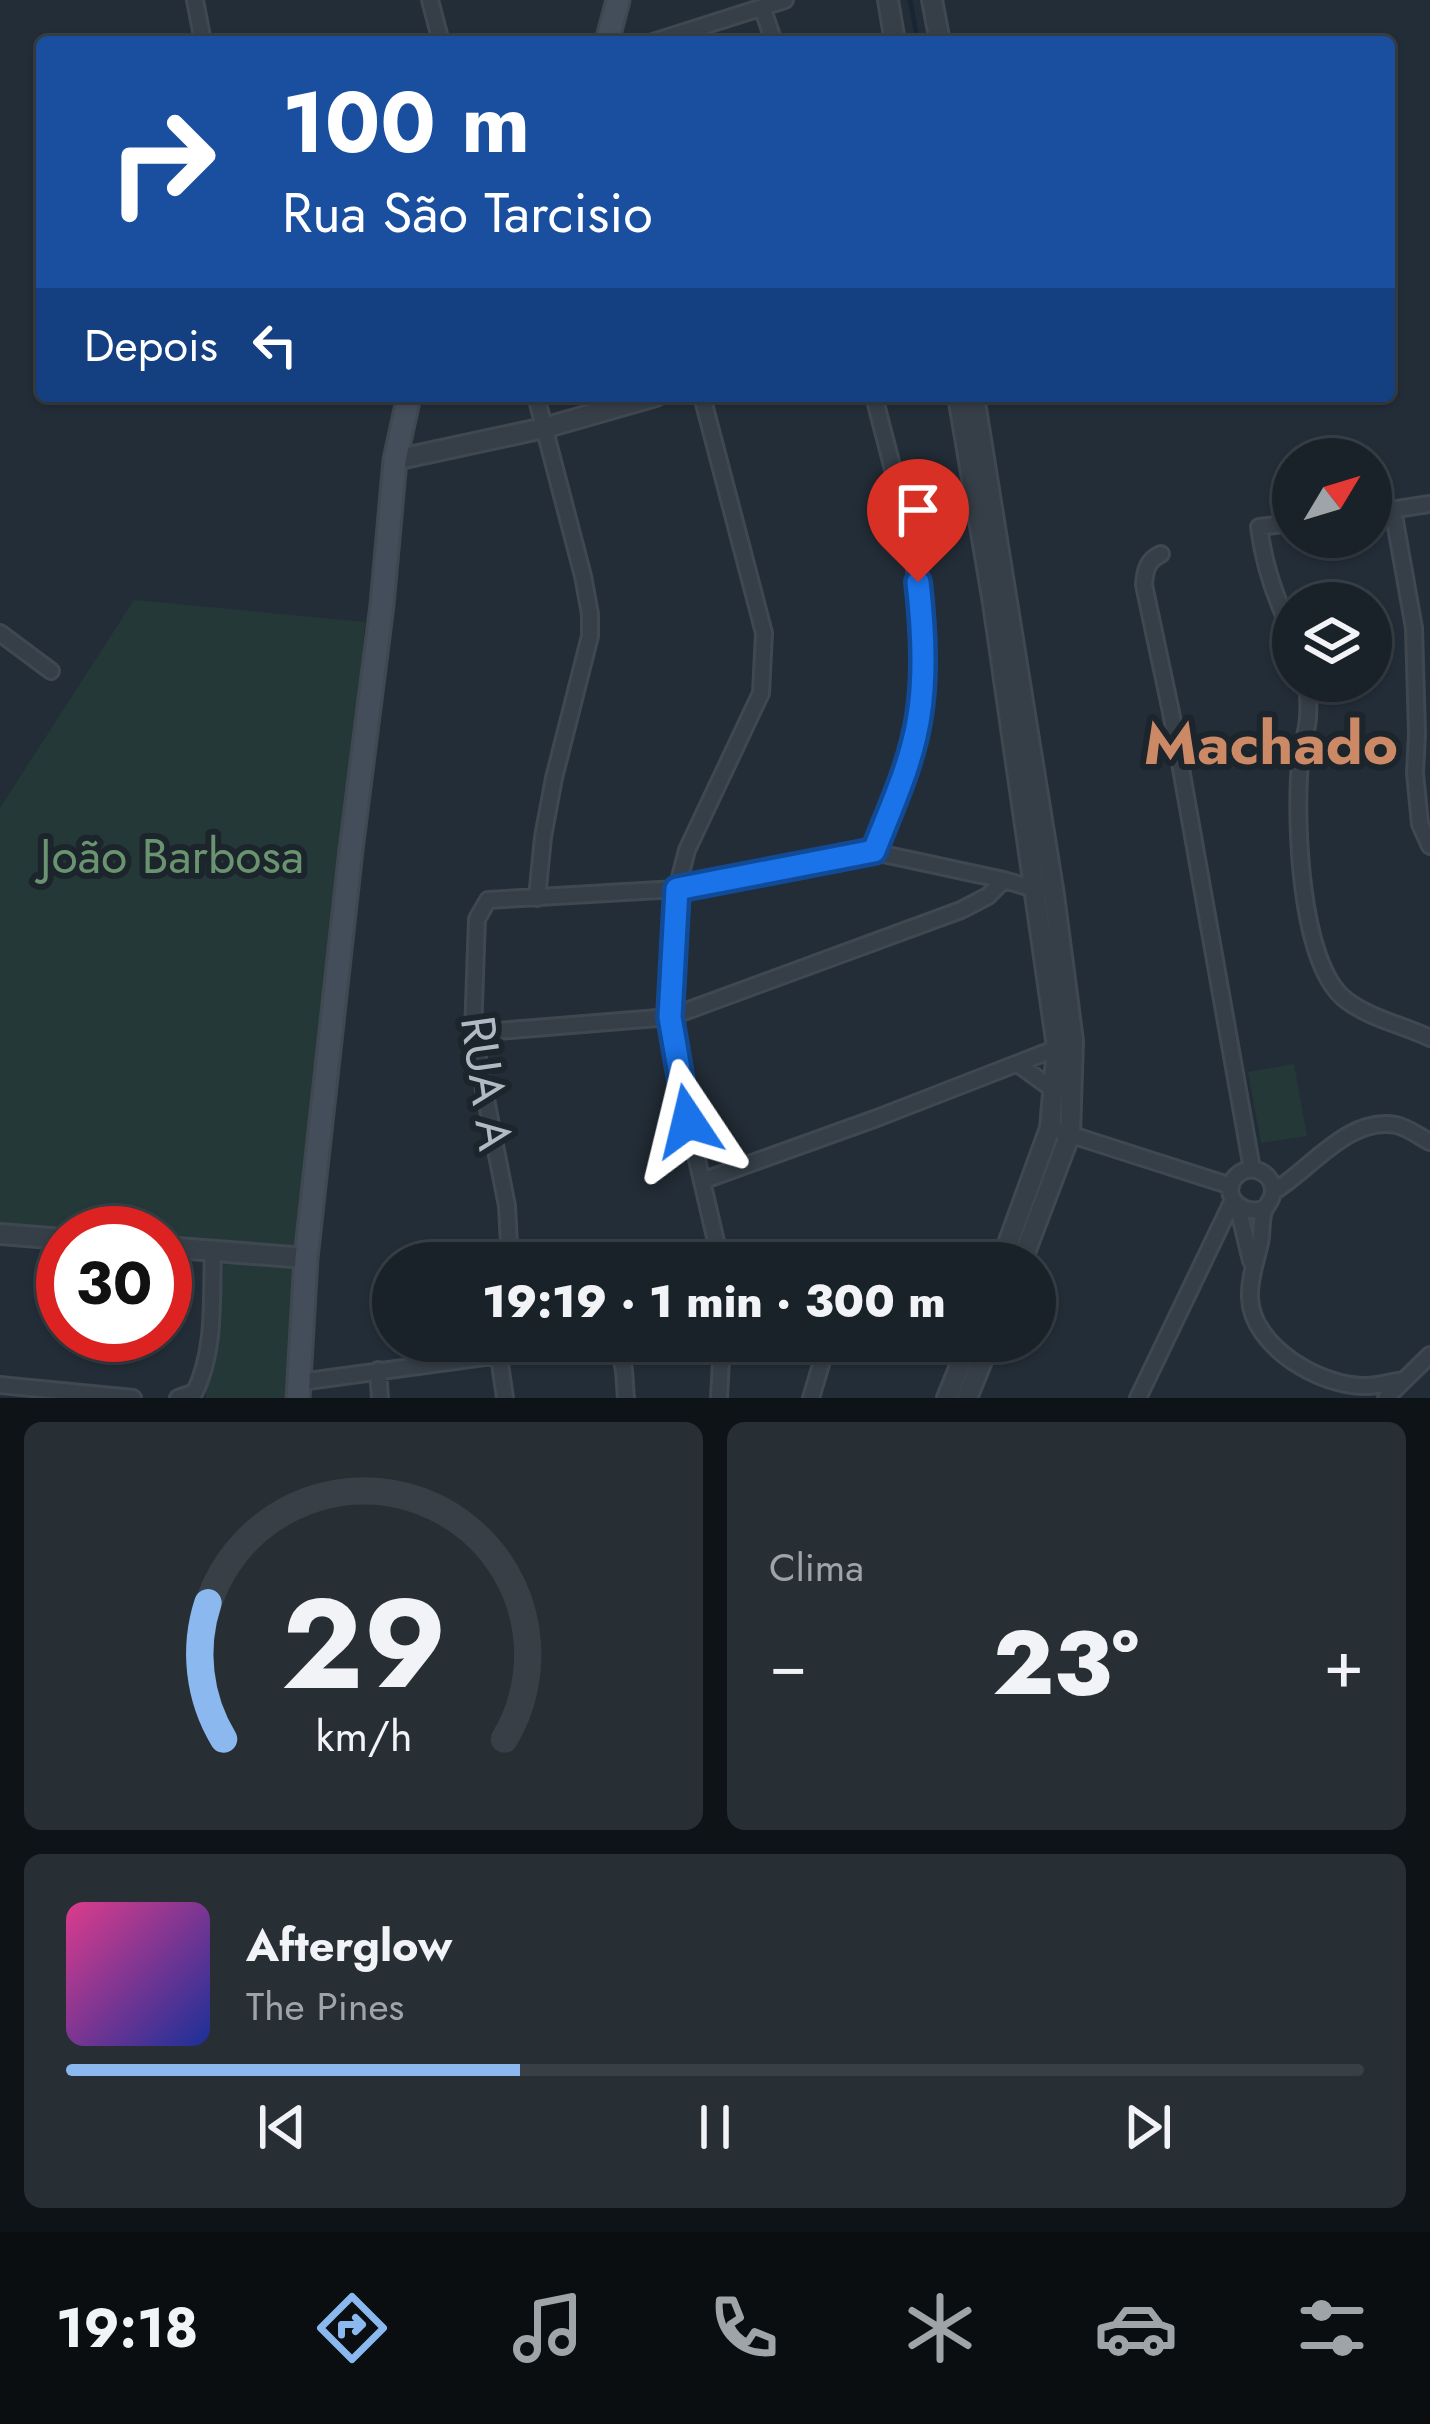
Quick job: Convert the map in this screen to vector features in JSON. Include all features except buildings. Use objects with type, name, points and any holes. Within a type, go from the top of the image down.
[{"type":"main road","points":[[609,36],[618,0]]},
{"type":"main road","points":[[299,1390],[306,1258],[348,873],[395,460],[408,402]]},
{"type":"street","points":[[195,0],[202,36]]},
{"type":"street","points":[[430,0],[439,36]]},
{"type":"street","points":[[672,36],[785,0]]},
{"type":"street","points":[[888,0],[894,36]]},
{"type":"street","points":[[932,0],[939,36]]},
{"type":"street","points":[[762,7],[772,36]]},
{"type":"street","points":[[538,402],[583,576],[590,636],[554,778],[537,898],[677,889],[874,851],[1054,895]]},
{"type":"street","points":[[395,460],[544,428],[635,402]]},
{"type":"street","points":[[704,402],[764,633],[761,692],[695,832],[677,889],[670,1017],[716,1242]]},
{"type":"street","points":[[874,851],[920,714],[922,637],[913,550],[876,402]]},
{"type":"street","points":[[959,402],[1034,889],[1065,1044],[1050,1128],[1008,1242]]},
{"type":"street","points":[[975,402],[1054,895],[1065,1044],[1070,1134],[1029,1242]]},
{"type":"street","points":[[1430,504],[1394,510],[1414,628],[1420,824],[1430,846]]},
{"type":"street","points":[[1272,525],[1259,527],[1272,587]]},
{"type":"street","points":[[1161,554],[1144,571],[1144,585],[1252,1169]]},
{"type":"street","points":[[0,633],[51,671]]},
{"type":"street","points":[[1308,702],[1300,760],[1301,853],[1307,913],[1329,983],[1372,1016],[1430,1038]]},
{"type":"street","points":[[473,1033],[670,1017],[961,910],[988,896],[1004,880]]},
{"type":"street","name":"RUA A","points":[[509,1242],[507,1206],[473,1033],[477,919],[484,904],[499,898],[537,898]]},
{"type":"street","points":[[702,1181],[1065,1044]]},
{"type":"street","points":[[1018,1064],[1055,1091]]},
{"type":"street","points":[[1271,1185],[1307,1167],[1337,1140],[1372,1126],[1396,1125],[1430,1142]]},
{"type":"street","points":[[1050,1128],[1234,1197],[1250,1212],[1268,1204],[1271,1185],[1265,1174],[1252,1169],[1238,1174],[1234,1197],[1138,1398]]},
{"type":"street","points":[[1234,1197],[1253,1272]]},
{"type":"street","points":[[1263,1209],[1249,1301],[1274,1347],[1315,1375],[1368,1392],[1403,1379]]},
{"type":"street","points":[[0,1234],[36,1237]]},
{"type":"street","points":[[192,1250],[306,1258]]},
{"type":"street","points":[[178,1398],[195,1392],[206,1365],[213,1252]]},
{"type":"street","points":[[299,1390],[424,1362]]},
{"type":"street","points":[[501,1362],[505,1398]]},
{"type":"street","points":[[622,1362],[626,1398]]},
{"type":"street","points":[[719,1398],[721,1362]]},
{"type":"street","points":[[811,1398],[822,1362]]},
{"type":"street","points":[[947,1398],[962,1362]]},
{"type":"street","points":[[967,1398],[982,1362]]},
{"type":"street","points":[[1386,1398],[1427,1362]]},
{"type":"street","points":[[377,1370],[380,1398]]},
{"type":"street","points":[[0,1385],[134,1398]]},
{"type":"green space","name":"João Barbosa","points":[[134,600],[365,622],[295,1398],[206,1398],[207,1246],[192,1245],[192,1206],[36,1206],[36,1230],[0,1226],[0,808]]},
{"type":"green space","points":[[1294,1064],[1307,1136],[1261,1143],[1248,1072]]},
{"type":"waterway","points":[[910,0],[917,36]]},
{"type":"district","name":"Machado","points":[[1271,743]]},
{"type":"route","points":[[688,1121],[670,1017],[677,889],[874,851],[920,714],[918,582]]}]
